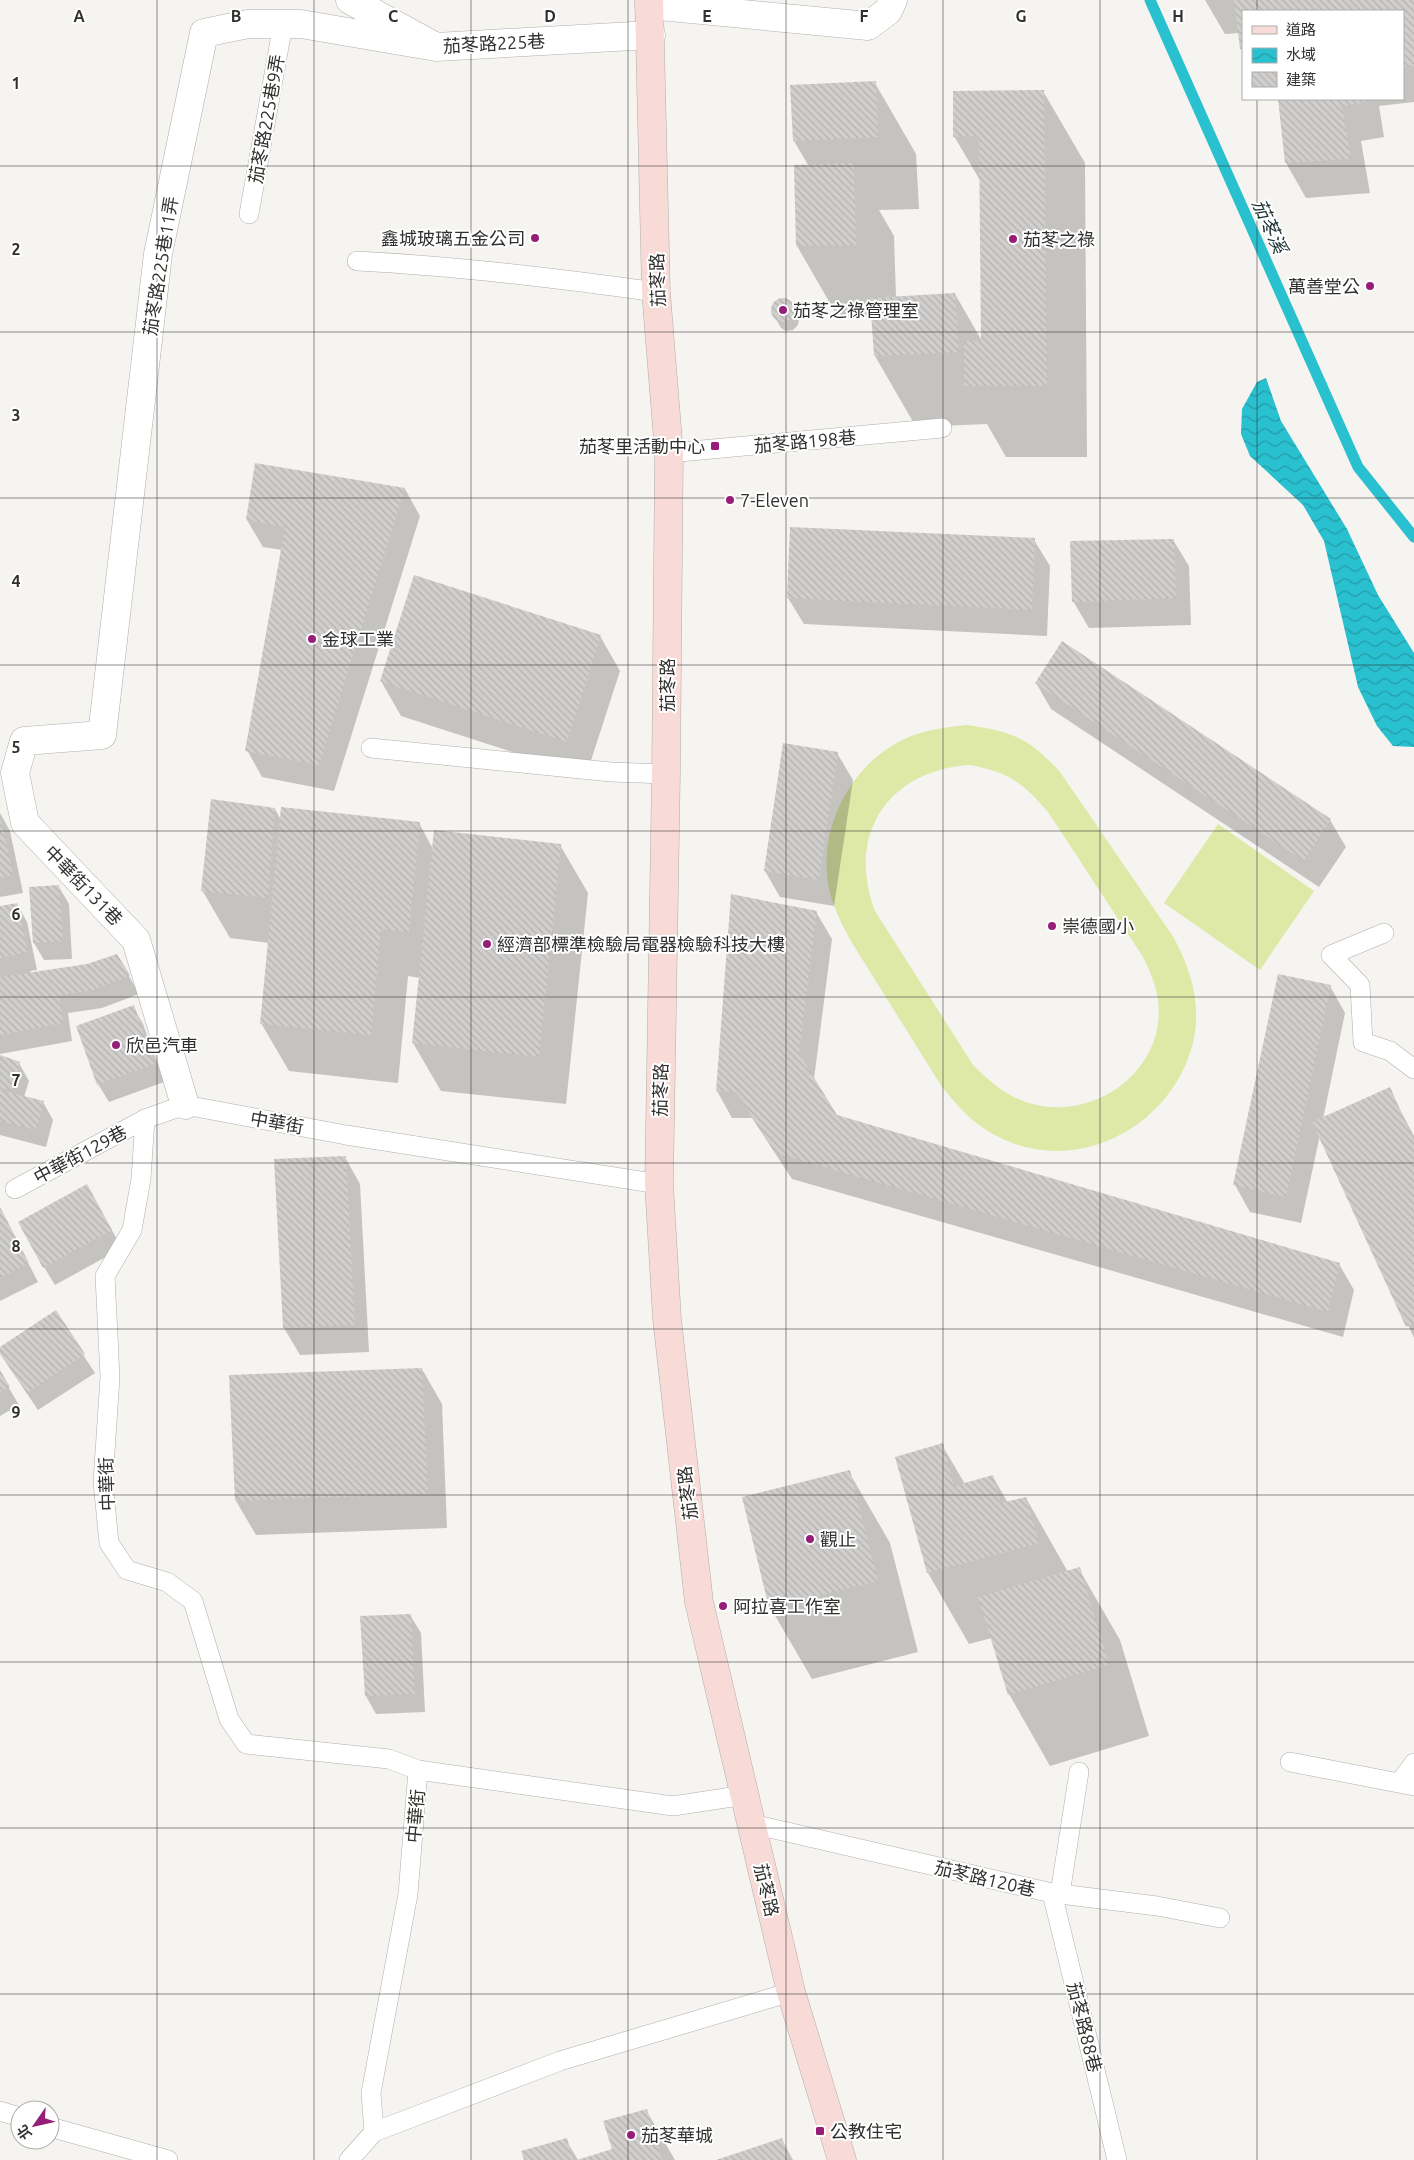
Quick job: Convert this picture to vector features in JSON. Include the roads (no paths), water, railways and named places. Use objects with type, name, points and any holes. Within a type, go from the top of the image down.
[{"type":"street","name":"茄苳路225巷","points":[[350,0],[436,47],[650,35]]},
{"type":"street","points":[[649,2],[868,26],[888,11],[893,0]]},
{"type":"street","name":"茄苳路","points":[[649,2],[656,292],[669,453],[659,1184],[667,1319],[699,1602],[791,1992],[842,2160]]},
{"type":"street","name":"茄苳路225巷11弄","points":[[102,734],[158,254],[204,33],[248,24],[300,24],[436,47]]},
{"type":"street","name":"中華街131巷","points":[[102,734],[24,741],[16,774],[25,823],[136,940],[185,1106]]},
{"type":"lane","name":"茄苳路225巷9弄","points":[[248,214],[283,24]]},
{"type":"lane","points":[[357,261],[416,264],[518,274],[656,292]]},
{"type":"lane","name":"茄苳路198巷","points":[[669,453],[942,428]]},
{"type":"lane","points":[[371,748],[611,772],[666,774]]},
{"type":"lane","points":[[1384,933],[1331,955],[1360,985],[1363,1042],[1390,1050],[1414,1069]]},
{"type":"lane","name":"中華街","points":[[374,2132],[370,2093],[408,1894],[418,1770],[389,1759],[246,1744],[229,1719],[193,1601],[167,1582],[127,1570],[110,1543],[103,1482],[110,1376],[104,1276],[132,1230],[141,1179],[145,1119],[185,1106],[468,1155],[659,1184]]},
{"type":"lane","name":"中華街129巷","points":[[15,1189],[145,1119]]},
{"type":"lane","points":[[1290,1762],[1407,1784],[1414,1763]]},
{"type":"lane","points":[[418,1770],[673,1806],[745,1795]]},
{"type":"lane","points":[[1056,1894],[1079,1772]]},
{"type":"lane","name":"茄苳路120巷","points":[[752,1824],[1056,1894],[1157,1906],[1220,1918]]},
{"type":"lane","name":"茄苳路88巷","points":[[1056,1894],[1117,2160]]},
{"type":"lane","points":[[349,2160],[374,2132],[560,2061],[791,1992]]},
{"type":"lane","points":[[60,2130],[168,2160]]},
{"type":"water","points":[[1266,378],[1281,421],[1347,529],[1378,595],[1414,653],[1414,747],[1393,746],[1377,726],[1358,687],[1324,541],[1303,505],[1250,456],[1241,434],[1242,409],[1257,382]]},
{"type":"waterway","name":"茄苳溪","points":[[1150,0],[1358,467],[1414,537]]},
{"type":"place","name":"鑫城玻璃五金公司","points":[[535,238]]},
{"type":"place","name":"茄苳之祿","points":[[1013,239]]},
{"type":"place","name":"萬善堂公","points":[[1370,286]]},
{"type":"place","name":"茄苳之祿管理室","points":[[783,310]]},
{"type":"place","name":"茄苳里活動中心","points":[[715,446]]},
{"type":"place","name":"7-Eleven","points":[[730,500]]},
{"type":"place","name":"金球工業","points":[[312,639]]},
{"type":"place","name":"崇德國小","points":[[1052,926]]},
{"type":"place","name":"經濟部標準檢驗局電器檢驗科技大樓","points":[[487,944]]},
{"type":"place","name":"欣邑汽車","points":[[116,1045]]},
{"type":"place","name":"觀止","points":[[810,1539]]},
{"type":"place","name":"阿拉喜工作室","points":[[723,1606]]},
{"type":"place","name":"公教住宅","points":[[820,2131]]},
{"type":"place","name":"茄苳華城","points":[[631,2135]]}]
